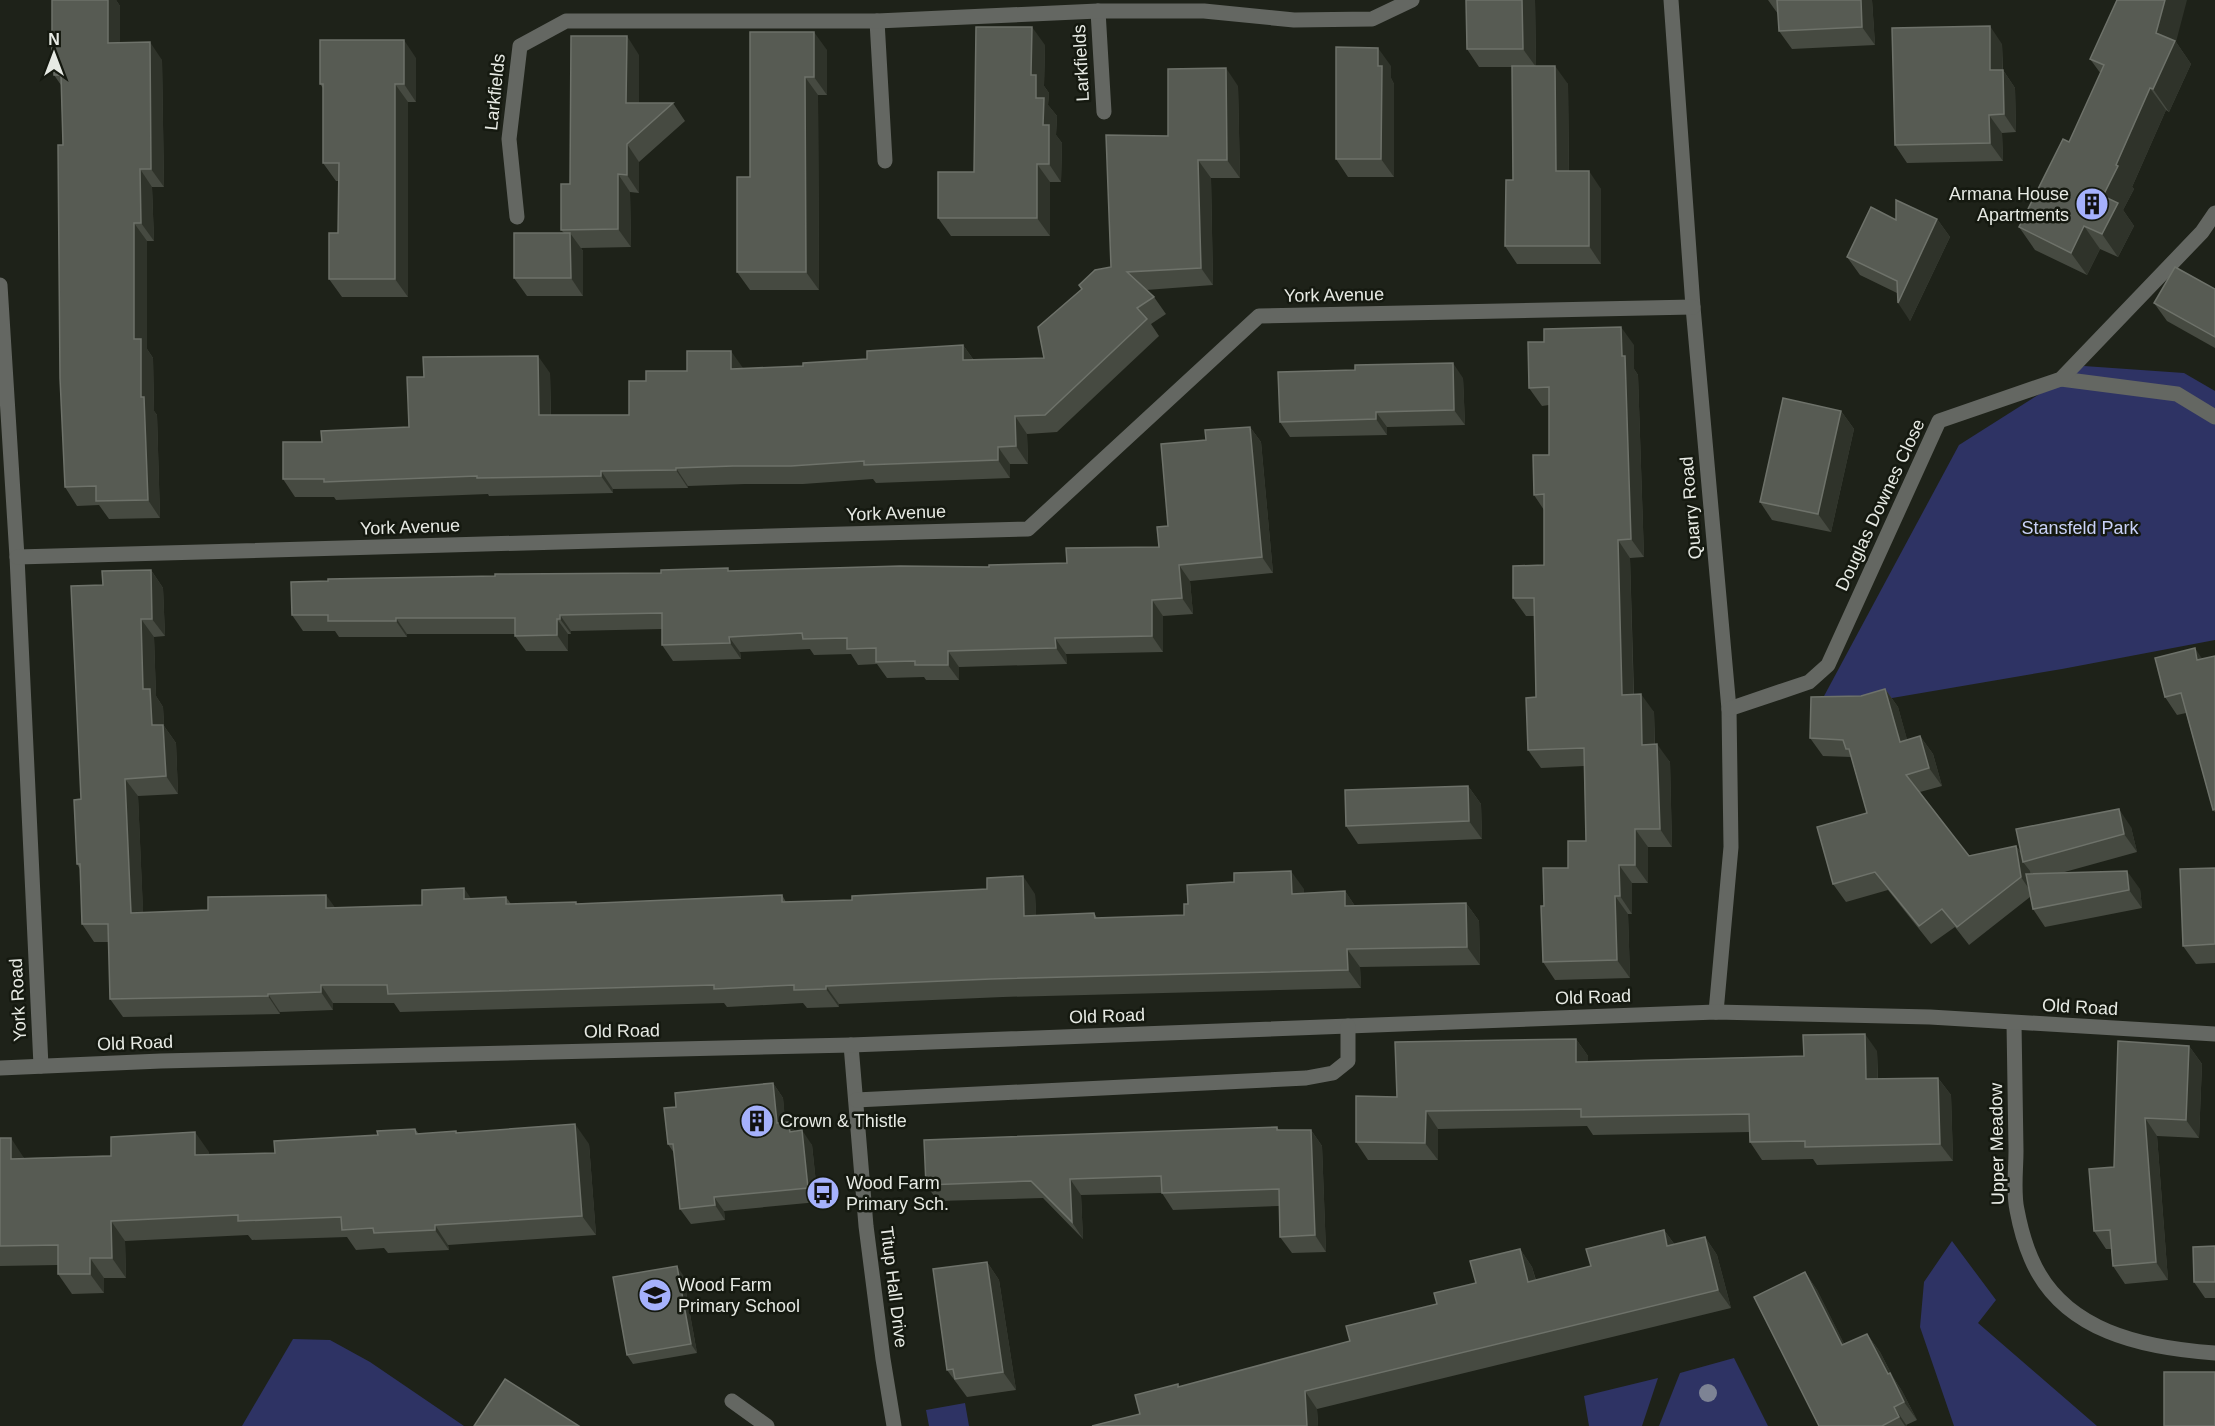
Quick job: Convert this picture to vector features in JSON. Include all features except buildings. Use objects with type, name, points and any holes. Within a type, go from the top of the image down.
[{"type":"street","name":"Larkfields","points":[[517,217],[509,139],[520,46],[566,21],[877,21],[1098,11],[1204,11],[1294,20],[1372,19],[1413,0]]},
{"type":"street","name":"Quarry Road","points":[[1671,0],[1693,307],[1729,709],[1731,848],[1716,1012]]},
{"type":"street","name":"Larkfields","points":[[1098,11],[1104,112]]},
{"type":"street","points":[[877,21],[885,161]]},
{"type":"street","name":"Douglas Downes Close","points":[[1729,709],[1809,682],[1828,665],[1939,421],[2061,379],[2202,231],[2215,213]]},
{"type":"street","name":"York Road","points":[[0,285],[41,1065]]},
{"type":"street","name":"York Avenue","points":[[16,557],[1028,529],[1259,316],[1693,307]]},
{"type":"street","points":[[2061,379],[2178,394],[2215,417]]},
{"type":"street","name":"Old Road","points":[[0,1068],[41,1065],[851,1045],[1716,1012],[1930,1017],[2215,1034]]},
{"type":"street","name":"Upper Meadow","points":[[2014,1023],[2016,1208],[2031,1258],[2043,1281],[2068,1309],[2092,1324],[2130,1341],[2172,1350],[2215,1353]]},
{"type":"street","points":[[856,1100],[1306,1078],[1333,1073],[1348,1061],[1348,1026]]},
{"type":"street","name":"Titup Hall Drive","points":[[851,1045],[866,1226],[894,1426]]},
{"type":"street","points":[[732,1401],[767,1426]]},
{"type":"green space","name":"Stansfeld Park","points":[[2084,366],[2184,373],[2215,391],[2215,640],[1816,711],[1959,445]]},
{"type":"green space","points":[[1952,1241],[1996,1300],[1978,1323],[2097,1426],[1954,1426],[1920,1327],[1924,1282]]},
{"type":"green space","points":[[293,1339],[330,1340],[370,1362],[464,1426],[242,1426]]},
{"type":"green space","points":[[1734,1358],[1768,1426],[1659,1426],[1680,1373]]},
{"type":"green space","points":[[1658,1378],[1642,1426],[1589,1426],[1584,1396]]},
{"type":"green space","points":[[965,1403],[969,1426],[929,1426],[926,1410]]},
{"type":"place","name":"Armana House Apartments","points":[[2092,204]]},
{"type":"place","name":"Crown & Thistle","points":[[757,1121]]},
{"type":"place","name":"Wood Farm Primary Sch.","points":[[823,1193]]},
{"type":"place","name":"Wood Farm Primary School","points":[[655,1295]]}]
